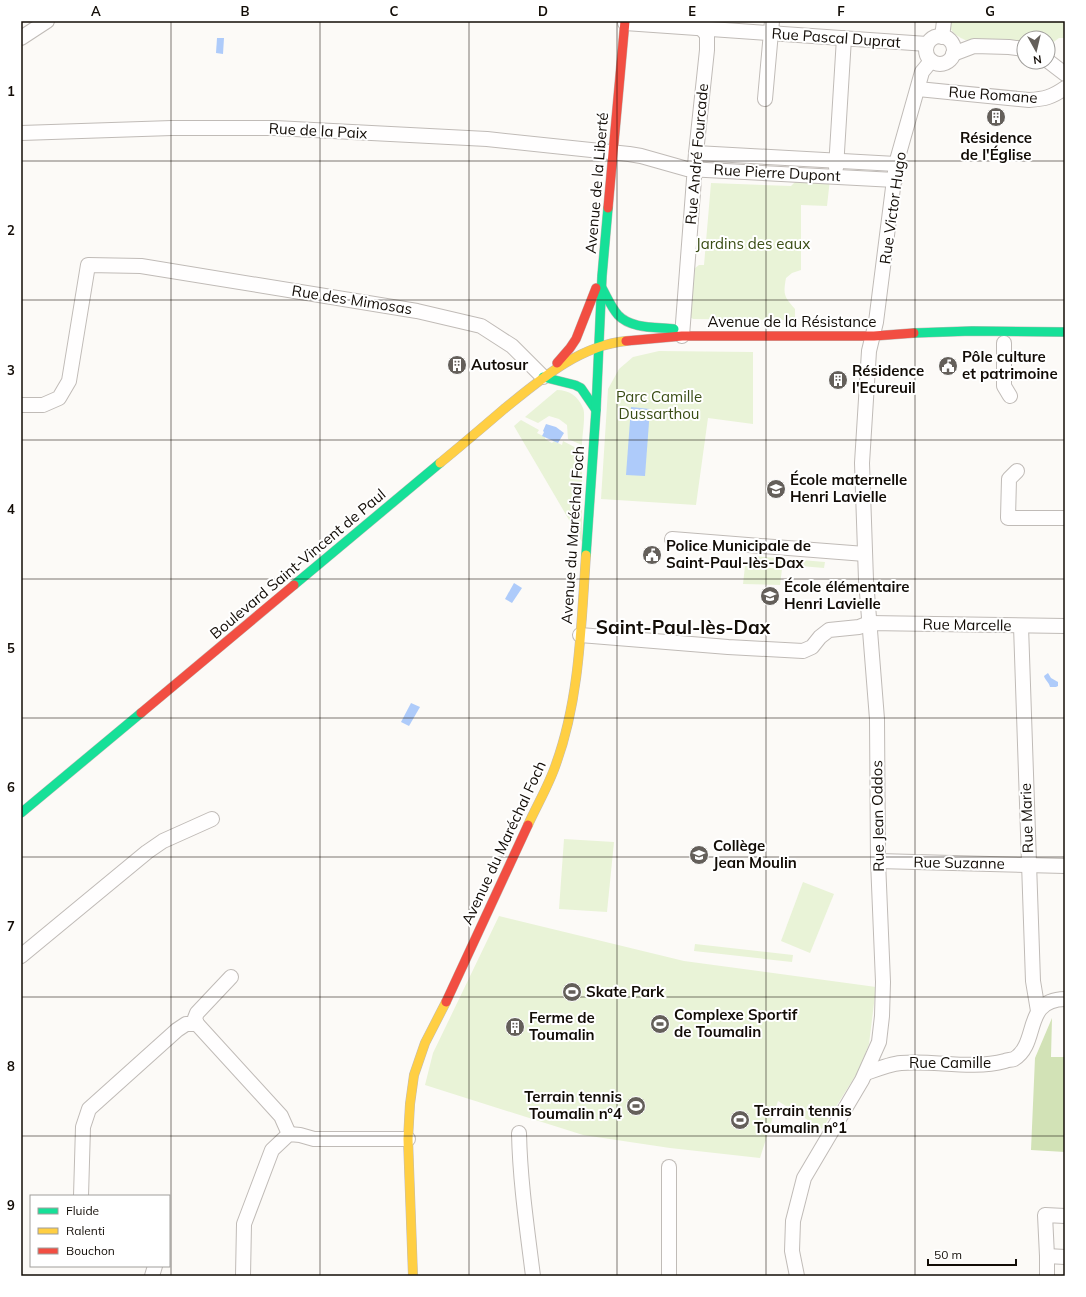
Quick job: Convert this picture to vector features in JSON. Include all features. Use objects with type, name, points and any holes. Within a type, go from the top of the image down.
[{"type":"main road","name":"Avenue de la Liberté","points":[[598,347],[602,276],[625,22]]},
{"type":"main road","points":[[596,410],[580,388],[575,385],[543,377],[571,348],[582,328],[591,299],[602,276]]},
{"type":"main road","name":"Avenue de la Résistance","points":[[602,288],[614,311],[623,320],[632,324],[686,334]]},
{"type":"main road","name":"Avenue de la Résistance","points":[[598,347],[619,342],[686,334],[872,336],[972,331],[1065,332]]},
{"type":"main road","name":"Avenue de la Résistance","points":[[893,335],[923,341],[937,341]]},
{"type":"main road","name":"Boulevard Saint-Vincent de Paul","points":[[21,813],[543,377],[572,359],[598,347]]},
{"type":"main road","name":"Avenue du Maréchal Foch","points":[[413,1276],[408,1139],[410,1104],[414,1075],[426,1043],[457,980],[556,765],[568,724],[574,689],[580,635],[596,410],[598,347]]},
{"type":"street","points":[[21,38],[47,21]]},
{"type":"street","points":[[942,37],[944,21]]},
{"type":"street","name":"Rue Pascal Duprat","points":[[625,22],[772,28],[844,38],[927,44]]},
{"type":"street","name":"Rue André Fourcade","points":[[686,334],[696,153],[707,50],[707,36],[701,25]]},
{"type":"street","points":[[764,99],[772,28]]},
{"type":"street","points":[[936,37],[942,37],[949,40],[952,44],[953,54],[945,63],[936,63],[931,61],[926,53],[927,44],[936,37]]},
{"type":"street","points":[[836,176],[844,38]]},
{"type":"street","points":[[953,54],[974,46],[1016,48]]},
{"type":"street","name":"Rue Victor Hugo","points":[[872,336],[876,322],[896,164],[922,72],[931,61]]},
{"type":"street","points":[[1056,67],[1065,74]]},
{"type":"street","name":"Rue Romane","points":[[918,89],[1029,100],[1043,99],[1053,96],[1065,88]]},
{"type":"street","name":"Rue de la Paix","points":[[21,133],[172,128],[275,128],[488,139],[614,153]]},
{"type":"street","name":"Rue Pierre Dupont","points":[[614,153],[641,156],[687,169],[895,180]]},
{"type":"street","name":"Rue Pierre Dupont","points":[[696,153],[896,164]]},
{"type":"street","name":"Rue des Mimosas","points":[[21,405],[43,405],[59,398],[69,381],[88,265],[141,266],[417,311],[481,326],[512,346],[543,377]]},
{"type":"street","name":"Rue Jean Oddos","points":[[797,1276],[792,1251],[793,1221],[804,1178],[866,1073],[879,1042],[882,1016],[883,982],[878,861],[877,719],[869,623],[862,463],[869,351],[872,336]]},
{"type":"street","points":[[1004,343],[1004,386],[1010,396]]},
{"type":"street","points":[[1017,471],[1009,479],[1008,518],[1065,518]]},
{"type":"street","points":[[672,539],[865,554]]},
{"type":"street","name":"Rue Marcelle","points":[[580,635],[728,647],[803,651],[812,647],[820,637],[829,630],[859,626],[869,623],[1065,626]]},
{"type":"street","name":"Rue Marie","points":[[1021,626],[1033,981],[1038,1011]]},
{"type":"street","points":[[21,956],[147,852],[163,841],[212,819]]},
{"type":"street","name":"Rue Suzanne","points":[[878,861],[1065,866]]},
{"type":"street","points":[[231,977],[197,1013],[195,1018],[197,1024],[281,1116],[289,1134]]},
{"type":"street","points":[[1038,1011],[1045,1003],[1065,999]]},
{"type":"street","name":"Rue Camille","points":[[866,1073],[900,1063],[992,1064],[1013,1059],[1023,1049],[1038,1011]]},
{"type":"street","points":[[81,1195],[83,1127],[89,1109],[177,1030],[186,1024],[197,1024]]},
{"type":"street","name":"Rue Camille","points":[[879,1042],[884,1056],[897,1064]]},
{"type":"street","points":[[519,1133],[519,1155],[533,1276]]},
{"type":"street","points":[[243,1276],[244,1224],[272,1150],[289,1134],[300,1134],[314,1139],[408,1139]]},
{"type":"street","points":[[669,1168],[670,1276]]},
{"type":"street","points":[[1047,1276],[1045,1215],[1065,1216]]},
{"type":"street","points":[[1047,1256],[1065,1257]]},
{"type":"green space","points":[[948,21],[1065,21],[1065,38],[1059,38],[1056,40],[1056,30],[1016,30],[1016,41],[970,41],[963,39],[956,34],[949,25]]},
{"type":"green space","name":"Jardins des eaux","points":[[799,178],[830,179],[827,206],[801,205],[801,270],[792,273],[786,278],[785,288],[785,295],[795,309],[795,320],[693,319],[690,317],[695,268],[699,265],[704,265],[711,183],[791,186]]},
{"type":"green space","name":"Parc Camille Dussarthou","points":[[659,351],[753,352],[753,424],[708,418],[696,505],[601,499],[608,389],[619,369],[633,357]]},
{"type":"green space","points":[[557,390],[573,394],[579,400],[583,408],[584,420],[582,445],[568,439],[567,425],[559,419],[549,416],[538,423],[525,417]]},
{"type":"green space","points":[[521,420],[539,430],[537,433],[552,443],[554,441],[562,445],[563,441],[582,451],[582,542],[514,426]]},
{"type":"green space","points":[[753,556],[825,562],[824,568],[753,562]]},
{"type":"green space","points":[[745,566],[782,569],[780,585],[743,584]]},
{"type":"green space","points":[[564,839],[614,842],[607,912],[559,909]]},
{"type":"green space","points":[[803,882],[834,894],[810,953],[781,941]]},
{"type":"green space","name":"Complexe Sportif de Toumalin","points":[[499,916],[684,961],[876,987],[869,1044],[859,1070],[822,1129],[778,1101],[760,1158],[670,1148],[583,1135],[425,1085],[433,1053]]},
{"type":"green space","points":[[695,944],[793,955],[792,962],[694,951]]},
{"type":"green space","points":[[1052,1018],[1051,1057],[1065,1057],[1065,1152],[1031,1150],[1035,1058]]},
{"type":"water","points":[[217,38],[224,38],[223,54],[216,53]]},
{"type":"water","points":[[631,407],[650,409],[645,476],[626,475]]},
{"type":"water","points":[[546,424],[556,427],[564,433],[558,443],[542,436]]},
{"type":"water","points":[[514,583],[522,588],[512,603],[505,599]]},
{"type":"water","points":[[1048,673],[1051,678],[1058,682],[1058,686],[1050,687],[1044,676]]},
{"type":"water","points":[[411,703],[420,707],[409,726],[401,722]]},
{"type":"traffic: fast","points":[[586,555],[596,410],[602,276],[608,208]]},
{"type":"traffic: fast","points":[[602,288],[613,309],[623,320],[637,325],[674,329]]},
{"type":"traffic: fast","points":[[914,333],[972,331],[1065,332]]},
{"type":"traffic: fast","points":[[543,377],[575,385],[581,388],[596,410]]},
{"type":"traffic: fast","points":[[294,585],[440,463]]},
{"type":"traffic: fast","points":[[21,813],[141,713]]},
{"type":"traffic: slow","points":[[440,463],[518,398],[560,366],[592,350],[608,344],[626,341]]},
{"type":"traffic: slow","points":[[528,825],[553,772],[564,739],[570,713],[575,687],[581,634],[586,555]]},
{"type":"traffic: slow","points":[[413,1276],[408,1139],[410,1104],[414,1075],[425,1043],[446,1002]]},
{"type":"traffic: jam","points":[[608,208],[625,21]]},
{"type":"traffic: jam","points":[[557,363],[576,339],[596,288]]},
{"type":"traffic: jam","points":[[626,341],[682,336],[874,336],[914,333]]},
{"type":"traffic: jam","points":[[141,713],[294,585]]},
{"type":"traffic: jam","points":[[446,1002],[528,825]]},
{"type":"place","name":"Résidence de l'Église","points":[[996,117]]},
{"type":"place","name":"Autosur","points":[[457,365]]},
{"type":"place","name":"Pôle culture et patrimoine","points":[[948,366]]},
{"type":"place","name":"Résidence l'Ecureuil","points":[[838,380]]},
{"type":"place","name":"École maternelle Henri Lavielle","points":[[776,489]]},
{"type":"place","name":"Police Municipale de Saint-Paul-lès-Dax","points":[[652,555]]},
{"type":"place","name":"École élémentaire Henri Lavielle","points":[[770,596]]},
{"type":"place","name":"Collège Jean Moulin","points":[[699,855]]},
{"type":"place","name":"Skate Park","points":[[572,992]]},
{"type":"place","name":"Complexe Sportif de Toumalin","points":[[660,1024]]},
{"type":"place","name":"Ferme de Toumalin","points":[[515,1027]]},
{"type":"place","name":"Terrain tennis Toumalin n°4","points":[[636,1106]]},
{"type":"place","name":"Terrain tennis Toumalin n°1","points":[[740,1120]]},
{"type":"district","name":"Saint-Paul-lès-Dax","points":[[683,627]]}]
